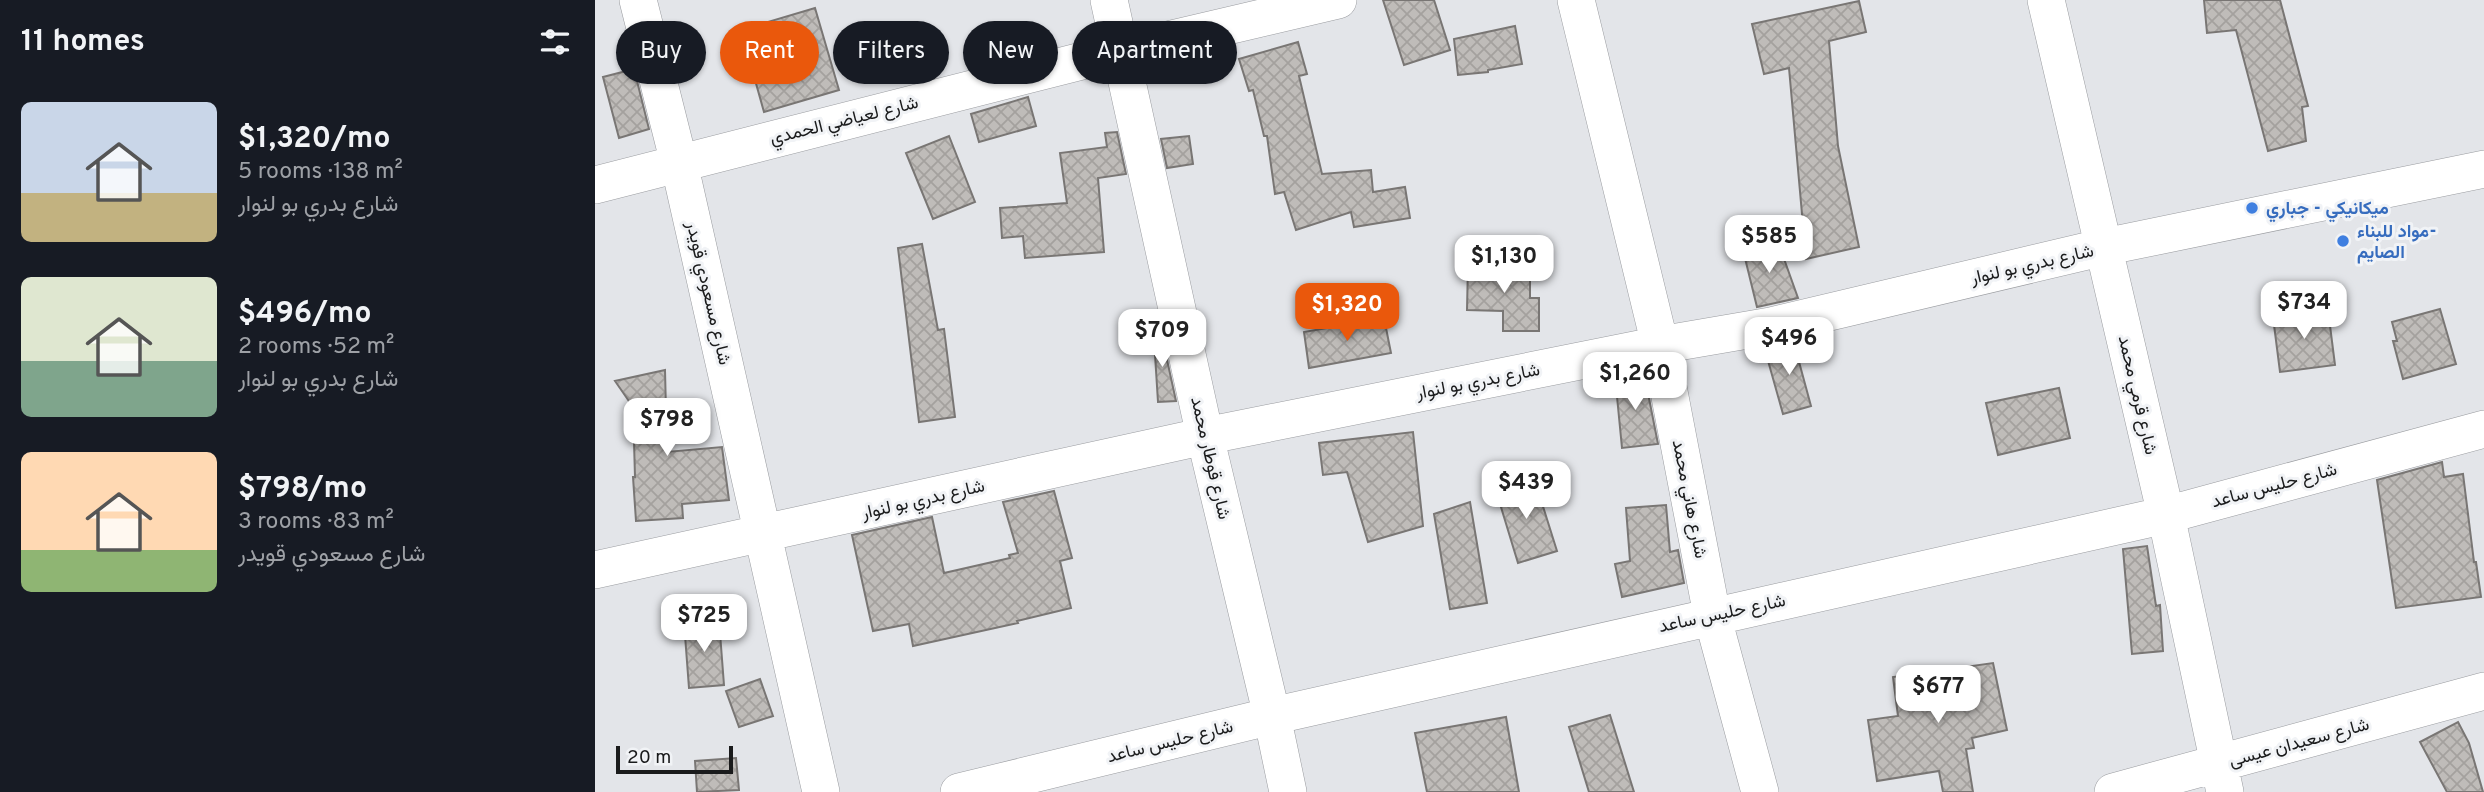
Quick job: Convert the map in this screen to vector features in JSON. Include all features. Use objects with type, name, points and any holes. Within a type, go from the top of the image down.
[{"type":"street","name":"شارع مسعودي قويدر","points":[[638,0],[679,163],[821,792]]},
{"type":"street","name":"شارع قوطار محمد","points":[[1109,0],[1114,21]]},
{"type":"street","name":"شارع لعياضي الحمدي","points":[[1237,24],[1338,0]]},
{"type":"street","name":"شارع هاني محمد","points":[[1576,0],[1660,345],[1713,615],[1761,792]]},
{"type":"street","name":"شارع قرمي محمد","points":[[2046,0],[2166,515],[2222,778]]},
{"type":"street","name":"شارع لعياضي الحمدي","points":[[595,185],[1072,63]]},
{"type":"street","name":"شارع قوطار محمد","points":[[1128,84],[1287,792]]},
{"type":"street","name":"شارع بدري بو لنوار","points":[[595,570],[1205,436],[1660,345],[1771,326],[2104,247],[2484,169]]},
{"type":"street","name":"شارع حليس ساعد","points":[[959,792],[1272,716],[2166,515],[2484,429]]},
{"type":"street","name":"شارع سعيدان عيسى","points":[[2113,792],[2222,778],[2484,691]]},
{"type":"building","points":[[1383,0],[1434,0],[1450,50],[1404,65]]},
{"type":"building","points":[[2204,0],[2280,0],[2308,106],[2302,107],[2306,141],[2268,151],[2236,30],[2207,33]]},
{"type":"building","points":[[1859,1],[1866,32],[1829,41],[1838,146],[1859,247],[1806,259],[1789,68],[1764,74],[1752,24]]},
{"type":"building","points":[[815,8],[819,21],[771,21]]},
{"type":"building","points":[[819,22],[833,70],[833,84],[837,84],[839,90],[764,112],[756,84],[819,84]]},
{"type":"building","points":[[1515,26],[1522,64],[1488,72],[1458,75],[1454,39]]},
{"type":"building","points":[[1298,42],[1307,74],[1299,76],[1322,174],[1371,170],[1373,192],[1405,187],[1410,218],[1354,227],[1351,212],[1296,230],[1284,192],[1275,194],[1267,136],[1264,136],[1253,90],[1249,91],[1239,59]]},
{"type":"building","points":[[616,74],[616,84],[638,84],[649,129],[619,138],[603,77]]},
{"type":"building","points":[[1028,97],[1036,126],[979,142],[971,114]]},
{"type":"building","points":[[1117,132],[1126,174],[1098,178],[1104,252],[1025,258],[1023,236],[1002,238],[1000,208],[1067,203],[1060,153],[1107,147],[1105,133]]},
{"type":"building","points":[[949,136],[975,202],[933,219],[906,153]]},
{"type":"building","points":[[1189,136],[1193,164],[1167,168],[1161,139]]},
{"type":"building","points":[[1778,242],[1798,298],[1757,307],[1743,250]]},
{"type":"building","points":[[922,244],[938,330],[944,329],[955,417],[919,422],[898,248]]},
{"type":"building","points":[[1468,264],[1530,265],[1530,298],[1539,298],[1539,331],[1503,331],[1503,311],[1467,310]]},
{"type":"building","points":[[2440,309],[2456,364],[2403,379],[2393,341],[2397,341],[2392,322]]},
{"type":"building","points":[[2328,310],[2335,365],[2280,372],[2273,317]]},
{"type":"building","points":[[1384,318],[1391,353],[1309,368],[1304,332]]},
{"type":"building","points":[[1153,323],[1159,323],[1176,401],[1158,402]]},
{"type":"building","points":[[1812,338],[1814,342],[1795,347],[1811,406],[1783,414],[1765,350]]},
{"type":"building","points":[[665,370],[667,452],[722,447],[729,500],[682,504],[683,518],[636,521],[633,407],[615,381]]},
{"type":"building","points":[[1644,373],[1658,444],[1622,448],[1615,376]]},
{"type":"building","points":[[2059,388],[2070,438],[1998,455],[1986,403]]},
{"type":"building","points":[[1413,432],[1423,526],[1368,542],[1347,472],[1323,475],[1319,443]]},
{"type":"building","points":[[2442,462],[2444,477],[2463,474],[2481,597],[2396,608],[2377,480]]},
{"type":"building","points":[[1535,481],[1557,551],[1518,563],[1497,494],[1502,492],[1501,485]]},
{"type":"building","points":[[1054,491],[1072,558],[1060,561],[1071,608],[1017,621],[1018,623],[913,646],[909,624],[873,631],[852,535],[932,517],[944,573],[1010,558],[1009,555],[1018,553],[1003,502]]},
{"type":"building","points":[[1470,502],[1487,603],[1450,609],[1434,514]]},
{"type":"building","points":[[1666,505],[1670,552],[1678,550],[1684,583],[1622,597],[1615,564],[1630,561],[1626,508]]},
{"type":"building","points":[[2147,546],[2156,606],[2160,605],[2163,651],[2132,654],[2123,549]]},
{"type":"building","points":[[719,620],[724,685],[689,688],[684,622]]},
{"type":"building","points":[[1993,663],[2007,730],[1972,738],[1974,748],[1966,749],[1973,792],[1943,792],[1939,771],[1877,781],[1868,720],[1898,716],[1893,677]]},
{"type":"building","points":[[760,679],[773,716],[739,727],[726,691]]},
{"type":"building","points":[[1610,715],[1634,792],[1589,792],[1569,727]]},
{"type":"building","points":[[1506,717],[1519,792],[1427,792],[1415,733]]},
{"type":"building","points":[[2458,722],[2469,743],[2483,792],[2447,792],[2420,742]]},
{"type":"building","points":[[736,758],[739,790],[697,792],[695,761]]},
{"type":"place","name":"ميكانيكي - جباري","points":[[2252,208]]},
{"type":"place","name":"مواد للبناء- الصايم","points":[[2343,241]]}]
